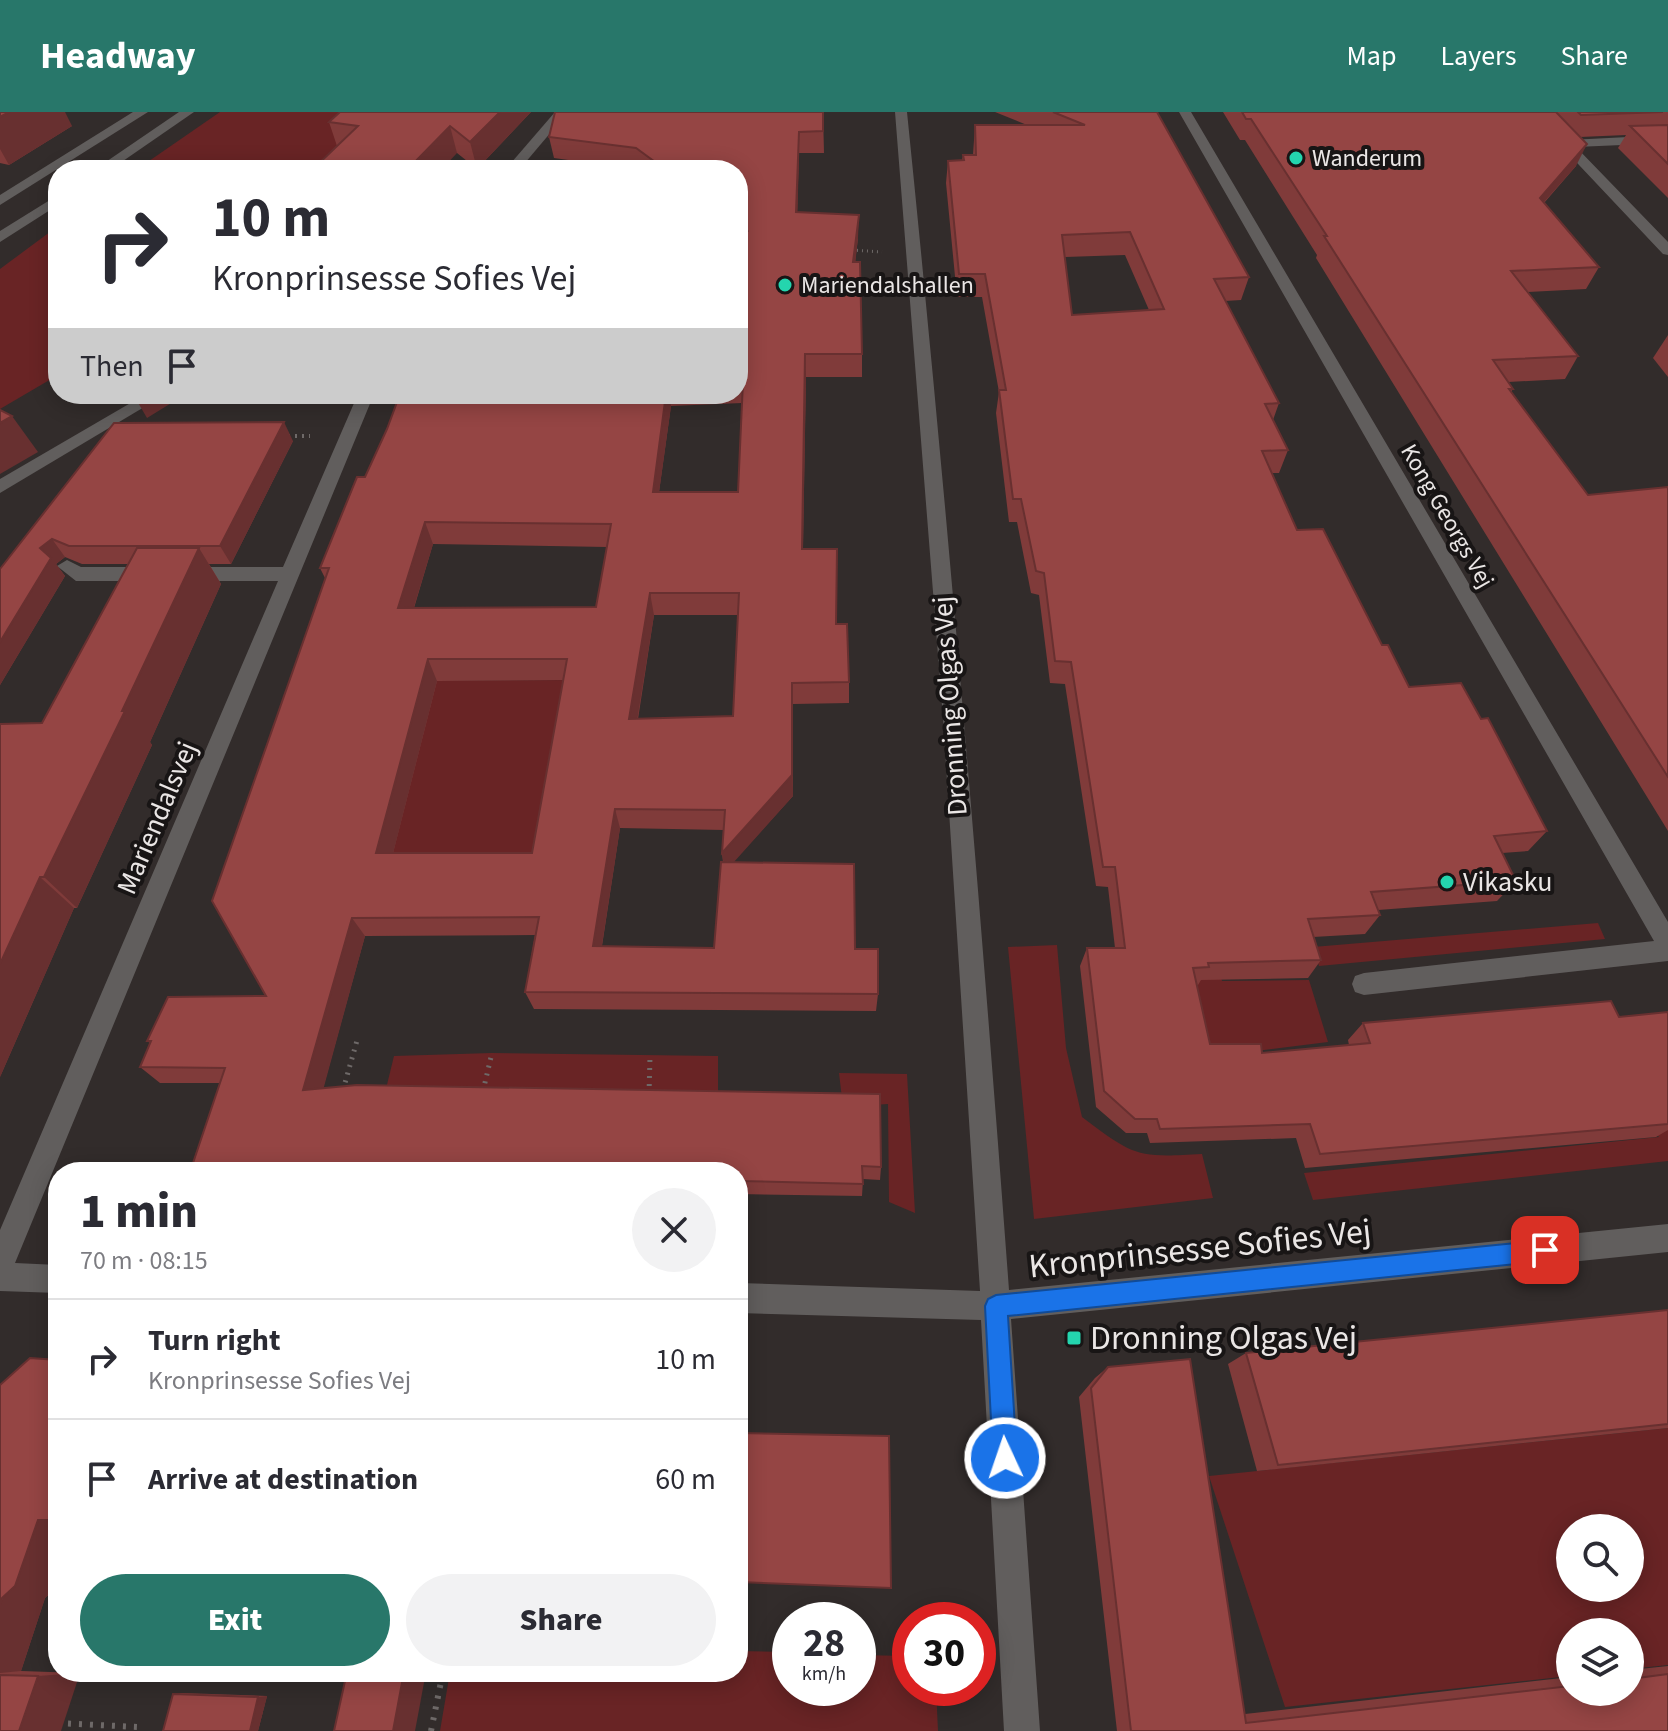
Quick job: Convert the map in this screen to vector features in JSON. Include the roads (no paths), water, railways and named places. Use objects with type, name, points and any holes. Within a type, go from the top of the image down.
[{"type":"street","points":[[65,160],[142,112]]},
{"type":"street","points":[[116,160],[188,112]]},
{"type":"street","points":[[521,160],[562,112]]},
{"type":"street","name":"Dronning Olgas Vej","points":[[901,112],[915,253],[996,1306],[1022,1731]]},
{"type":"street","name":"Kong Georgs Vej","points":[[1185,112],[1668,944]]},
{"type":"street","points":[[1535,112],[1668,251]]},
{"type":"street","points":[[1564,144],[1668,139]]},
{"type":"street","points":[[0,201],[48,171]]},
{"type":"street","points":[[0,187],[16,191]]},
{"type":"street","points":[[0,238],[48,206]]},
{"type":"street","points":[[0,487],[141,404]]},
{"type":"street","name":"Mariendalsvej","points":[[0,1264],[362,404]]},
{"type":"street","points":[[67,566],[76,574],[292,574]]},
{"type":"street","points":[[1364,984],[1668,950]]},
{"type":"street","name":"Kronprinsesse Sofies Vej","points":[[748,1298],[996,1306],[1668,1238]]},
{"type":"street","points":[[0,1277],[48,1279]]},
{"type":"place","name":"Wanderum","points":[[1296,158]]},
{"type":"place","name":"Mariendalshallen","points":[[785,285]]},
{"type":"place","name":"Vikasku","points":[[1447,882]]},
{"type":"place","name":"Dronning Olgas Vej","points":[[1074,1338]]}]
